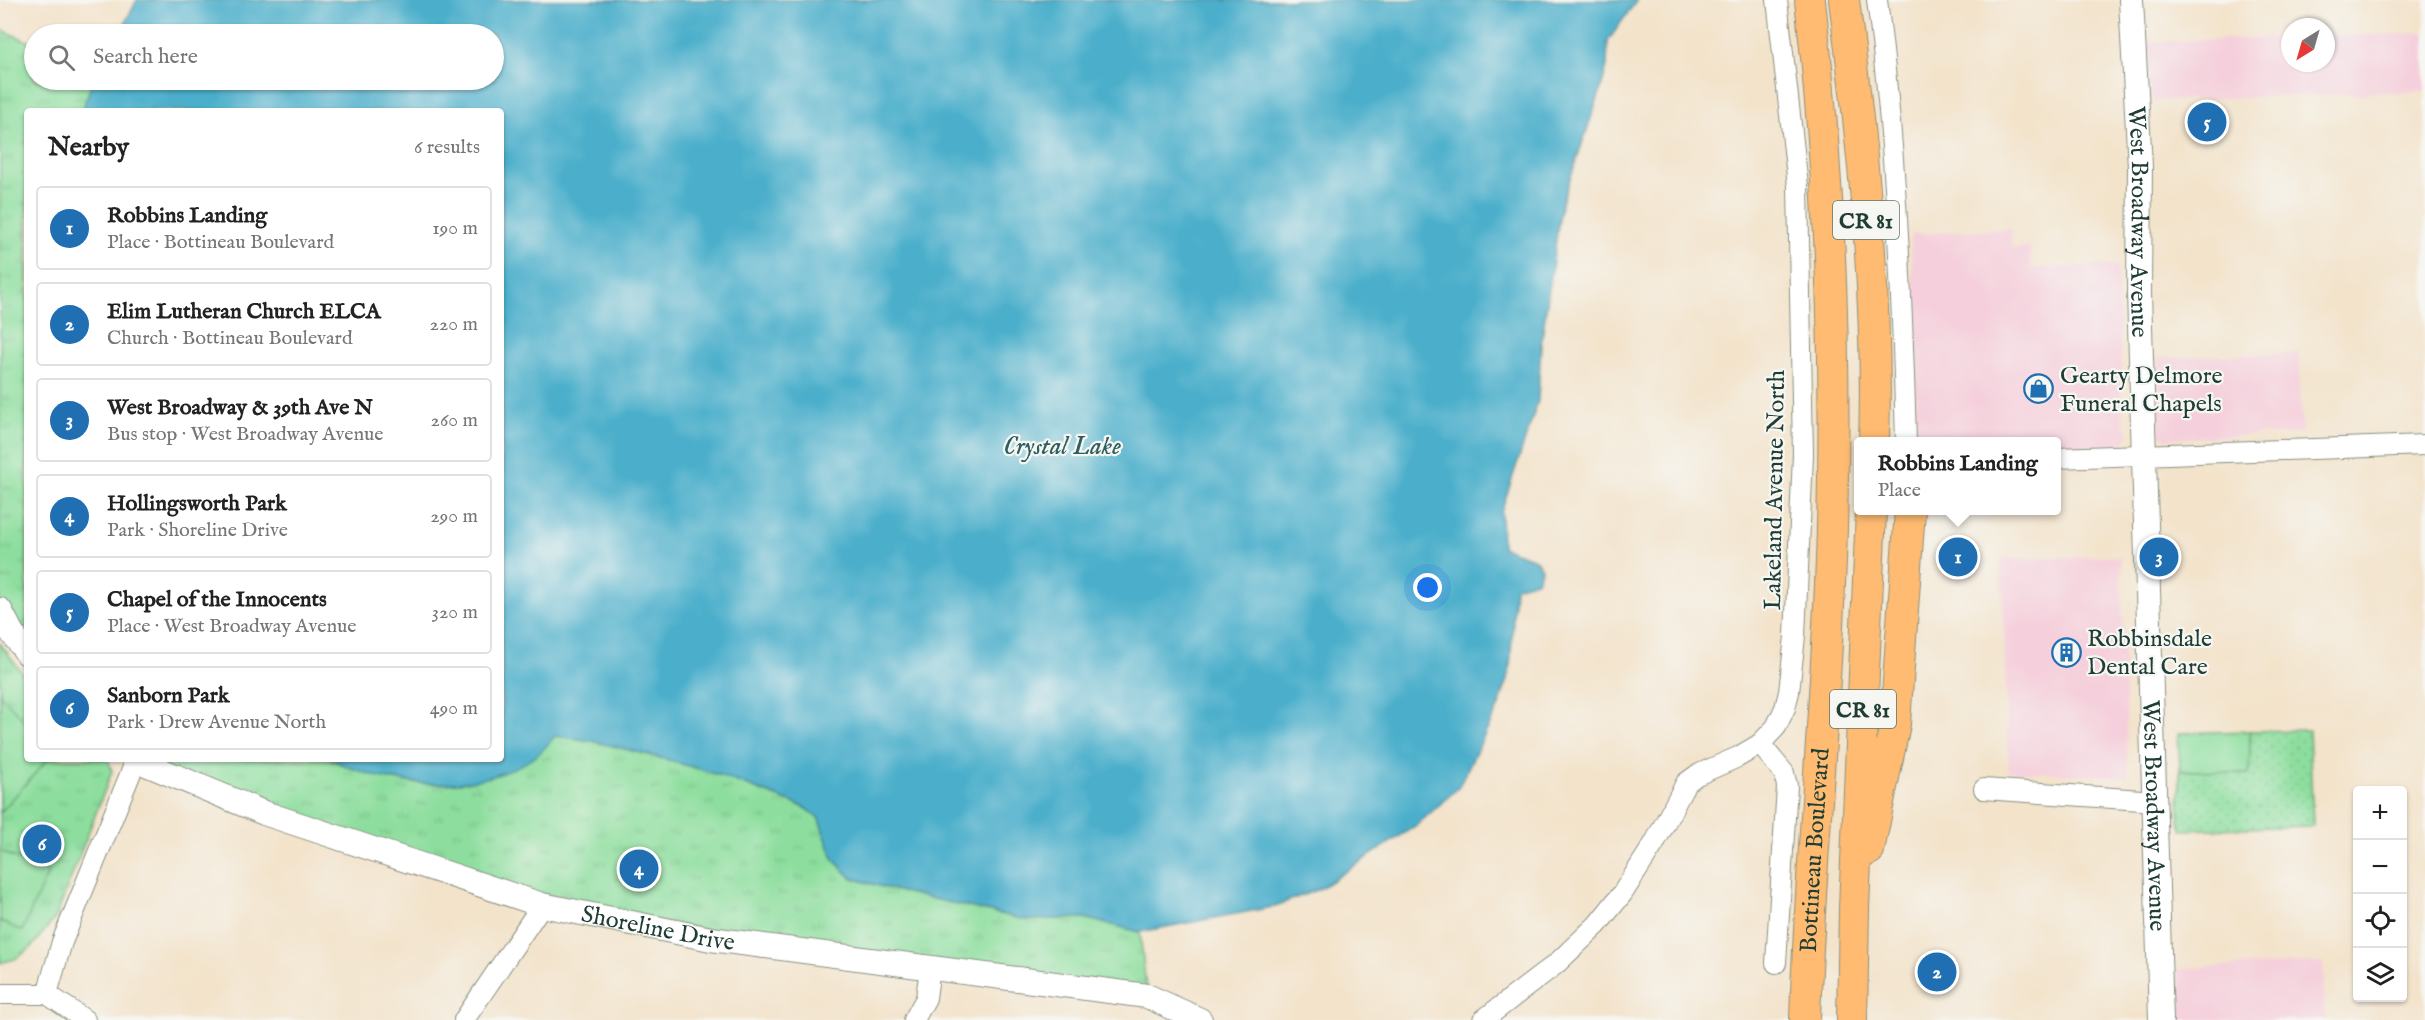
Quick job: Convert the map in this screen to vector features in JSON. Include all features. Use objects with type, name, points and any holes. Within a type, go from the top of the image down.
[{"type":"main road","name":"Bottineau Boulevard","points":[[1805,1020],[1808,921],[1828,617],[1834,403],[1833,277],[1828,182],[1810,0]]},
{"type":"main road","name":"CR 81","points":[[1844,0],[1862,158],[1867,233],[1874,437]]},
{"type":"main road","name":"Bottineau Boulevard","points":[[1852,1020],[1854,908],[1871,515]]},
{"type":"main road","points":[[1854,908],[1886,778],[1895,724],[1910,515]]},
{"type":"street","name":"Lakeland Avenue North","points":[[1760,744],[1776,726],[1785,708],[1789,692],[1796,624],[1803,455],[1798,186],[1777,0]]},
{"type":"street","points":[[1877,0],[1886,70],[1897,213],[1906,437]]},
{"type":"street","name":"West Broadway Avenue","points":[[2132,0],[2139,159],[2139,293],[2143,454],[2156,801],[2161,1020]]},
{"type":"street","points":[[2061,459],[2425,445]]},
{"type":"street","points":[[0,610],[12,633],[24,649]]},
{"type":"street","points":[[1483,1020],[1556,964],[1597,924],[1622,894],[1641,864],[1686,783],[1697,774],[1738,757],[1760,744],[1784,773],[1787,786],[1776,963]]},
{"type":"street","points":[[46,994],[62,942],[134,762]]},
{"type":"street","name":"Shoreline Drive","points":[[140,762],[264,813],[542,905],[711,939],[1147,996],[1200,1020]]},
{"type":"street","points":[[1983,789],[2156,801]]},
{"type":"street","points":[[464,1020],[542,905]]},
{"type":"street","points":[[914,1020],[926,998],[930,968]]},
{"type":"street","points":[[0,994],[46,994],[85,1020]]},
{"type":"shaded area","points":[[2425,33],[2425,91],[2150,101],[2147,42],[2281,37],[2281,72],[2335,72],[2335,36]]},
{"type":"shaded area","points":[[2011,229],[2012,248],[2030,247],[2031,268],[2117,265],[2123,419],[2129,433],[2122,445],[2061,447],[2061,437],[1918,437],[1916,433],[1911,234]]},
{"type":"shaded area","points":[[2299,353],[2302,433],[2166,439],[2156,430],[2155,414],[2160,404],[2158,358]]},
{"type":"shaded area","points":[[2121,556],[2128,777],[2009,771],[2001,558]]},
{"type":"shaded area","points":[[2323,962],[2325,1020],[2178,1020],[2177,1004],[2181,1000],[2178,969]]},
{"type":"green space","points":[[0,29],[24,40],[24,90],[89,90],[83,108],[24,108],[24,648],[0,610]]},
{"type":"green space","points":[[0,643],[24,676],[24,762],[109,762],[112,771],[56,917],[30,949],[15,959],[0,963]]},
{"type":"green space","points":[[0,694],[24,721],[24,762],[45,762],[0,813]]},
{"type":"green space","points":[[2309,730],[2313,826],[2183,830],[2179,821],[2180,770],[2249,774],[2250,731]]},
{"type":"green space","points":[[2250,731],[2249,774],[2180,770],[2178,733]]},
{"type":"green space","points":[[555,736],[593,741],[661,758],[716,774],[804,807],[818,817],[834,860],[852,878],[1026,920],[1084,918],[1140,932],[1147,996],[542,905],[142,762],[338,762],[387,778],[417,783],[448,784],[506,771],[532,756]]},
{"type":"green space","points":[[0,851],[48,872],[22,931],[0,921]]},
{"type":"water","name":"Crystal Lake","points":[[137,0],[1637,0],[1608,41],[1607,66],[1600,92],[1561,205],[1541,345],[1538,401],[1501,512],[1502,547],[1535,559],[1542,568],[1537,581],[1515,587],[1510,669],[1500,704],[1458,788],[1417,825],[1319,889],[1273,907],[1140,932],[1084,918],[1026,920],[852,878],[834,860],[818,817],[804,807],[716,774],[593,741],[555,736],[536,756],[513,769],[487,778],[461,782],[434,784],[407,782],[380,777],[337,762],[504,762],[504,108],[83,108],[89,90],[504,90],[504,24],[124,24]]},
{"type":"place","name":"Chapel of the Innocents","points":[[2207,122]]},
{"type":"place","name":"Gearty Delmore Funeral Chapels","points":[[2039,389]]},
{"type":"place","name":"Robbins Landing","points":[[1958,557]]},
{"type":"place","name":"West Broadway & 39th Ave N","points":[[2159,557]]},
{"type":"place","name":"Robbinsdale Dental Care","points":[[2066,652]]},
{"type":"place","name":"Sanborn Park","points":[[42,844]]},
{"type":"place","name":"Hollingsworth Park","points":[[639,869]]},
{"type":"place","name":"Elim Lutheran Church ELCA","points":[[1937,972]]}]
